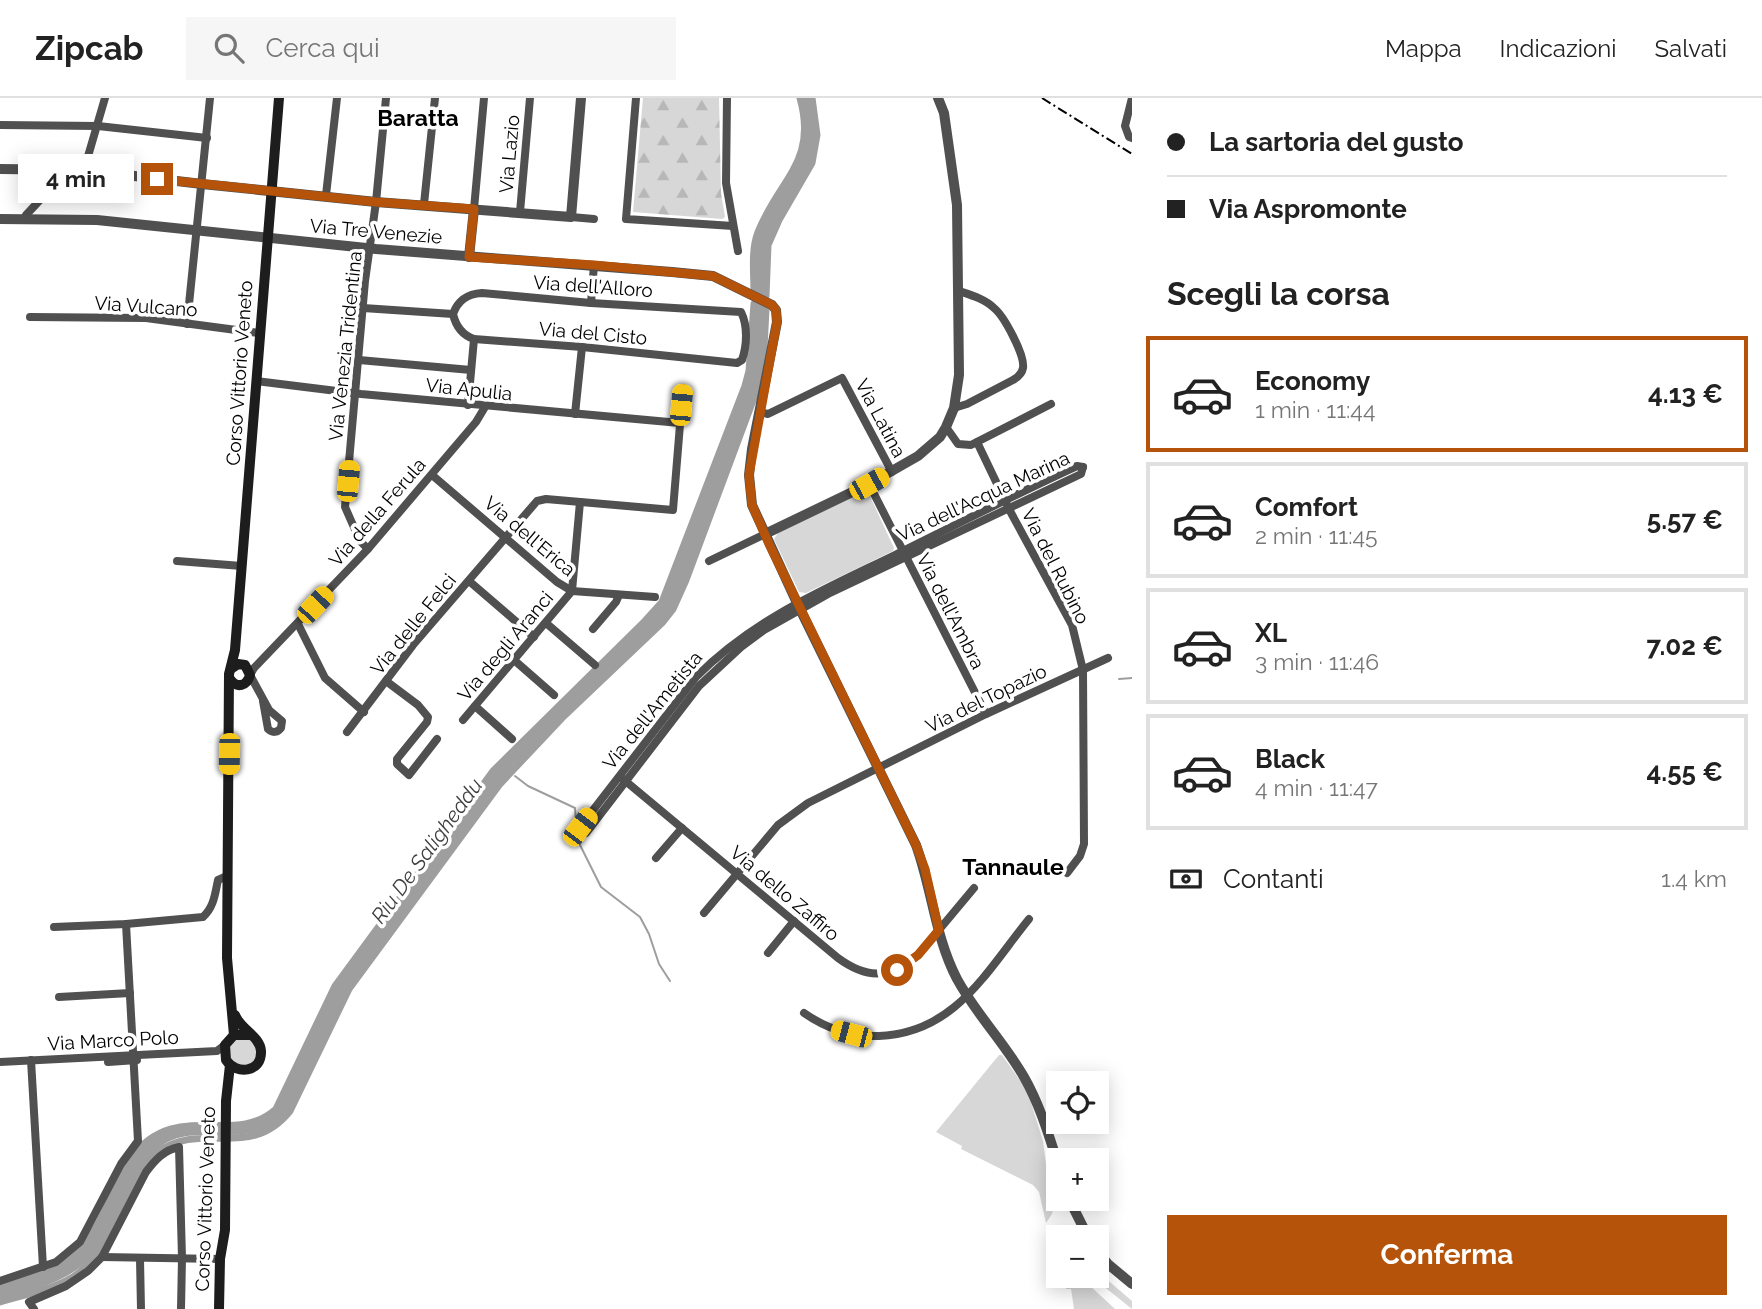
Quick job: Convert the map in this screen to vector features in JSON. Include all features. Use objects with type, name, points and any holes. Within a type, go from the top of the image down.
[{"type":"main road","name":"Corso Vittorio Veneto","points":[[234,1035],[227,969],[230,716],[243,673],[235,650],[279,98]]},
{"type":"main road","name":"Corso Vittorio Veneto","points":[[233,1009],[240,1025],[250,1035]]},
{"type":"main road","points":[[234,1035],[250,1035],[259,1043],[261,1055],[256,1066],[244,1071],[228,1063],[225,1045],[234,1035]]},
{"type":"main road","name":"Corso Vittorio Veneto","points":[[219,1309],[220,1259],[225,1230],[228,1063]]},
{"type":"main road","name":"Corso Vittorio Veneto","points":[[228,1090],[235,1078],[244,1071]]},
{"type":"street","points":[[84,170],[105,98]]},
{"type":"street","points":[[187,324],[210,98]]},
{"type":"street","points":[[326,195],[338,98]]},
{"type":"street","name":"Via Venezia Tridentina","points":[[368,549],[360,541],[345,507],[386,98]]},
{"type":"street","points":[[424,204],[435,98]]},
{"type":"street","points":[[469,257],[484,98]]},
{"type":"street","name":"Via Lazio","points":[[520,212],[530,98]]},
{"type":"street","points":[[571,217],[581,98]]},
{"type":"street","points":[[636,98],[626,219],[733,226]]},
{"type":"street","points":[[727,98],[726,183],[738,251]]},
{"type":"street","points":[[709,561],[892,472],[928,449],[946,427],[954,408],[960,356],[959,291],[956,188],[944,113],[938,98]]},
{"type":"street","points":[[1130,138],[1125,126],[1132,98]]},
{"type":"street","points":[[0,125],[98,126],[207,138]]},
{"type":"street","points":[[0,169],[84,170],[376,202],[594,219]]},
{"type":"street","points":[[25,219],[69,169]]},
{"type":"street","name":"Via Tre Venezie","points":[[0,219],[97,220],[370,248],[713,276],[769,303],[776,310],[777,322],[760,412]]},
{"type":"street","points":[[592,303],[594,265]]},
{"type":"street","points":[[954,408],[1013,380],[1019,376],[1024,365],[998,310],[959,291]]},
{"type":"street","name":"Via dell'Alloro","points":[[453,314],[460,302],[472,293],[741,312],[746,321],[742,359]]},
{"type":"street","points":[[363,308],[453,314],[462,333],[474,339],[468,405]]},
{"type":"street","name":"Via Vulcano","points":[[30,317],[146,318],[259,333]]},
{"type":"street","name":"Via del Cisto","points":[[474,339],[737,363],[742,359]]},
{"type":"street","points":[[575,414],[582,347]]},
{"type":"street","points":[[359,360],[471,370]]},
{"type":"street","name":"Via Latina","points":[[760,412],[768,414],[842,378],[892,472]]},
{"type":"street","name":"Via Apulia","points":[[256,380],[356,394],[680,423]]},
{"type":"street","points":[[680,423],[683,387]]},
{"type":"street","points":[[946,427],[958,444],[971,445],[1051,404]]},
{"type":"street","name":"Via della Ferula","points":[[243,673],[298,624],[368,549],[476,422],[485,407]]},
{"type":"street","points":[[760,412],[750,462],[749,492],[765,534],[925,869],[948,958],[967,996],[1023,1075],[1053,1148]]},
{"type":"street","name":"Via delle Felci","points":[[347,732],[413,645],[537,501],[546,499],[673,510],[680,423]]},
{"type":"street","name":"Via del Rubino","points":[[977,442],[1072,625],[1083,670],[1084,844],[1080,856],[1067,873]]},
{"type":"street","name":"Via dell'Acqua Marina","points":[[798,606],[1007,504],[1077,466],[1083,467],[1081,474],[1007,504]]},
{"type":"street","name":"Via dell'Erica","points":[[432,475],[557,582],[572,591],[656,597]]},
{"type":"street","name":"Via dell'Ambra","points":[[869,484],[986,714]]},
{"type":"street","points":[[749,492],[769,524],[782,526]]},
{"type":"street","points":[[572,591],[580,502]]},
{"type":"street","points":[[177,561],[242,566]]},
{"type":"street","points":[[468,581],[534,637]]},
{"type":"street","name":"Via degli Aranci","points":[[463,720],[572,591]]},
{"type":"street","points":[[593,629],[620,595]]},
{"type":"street","name":"Via dell'Ametista","points":[[583,830],[622,778],[699,686],[720,665],[798,606]]},
{"type":"street","points":[[545,623],[595,665]]},
{"type":"street","points":[[298,624],[325,677],[364,712]]},
{"type":"street","name":"Via del Topazio","points":[[704,913],[778,825],[792,813],[879,768],[950,737],[986,714],[1108,658]]},
{"type":"street","points":[[514,660],[554,695]]},
{"type":"street","points":[[243,673],[258,691],[272,719]]},
{"type":"street","points":[[386,681],[418,705],[428,717],[427,722],[397,759],[397,764],[409,775],[437,739]]},
{"type":"street","points":[[475,706],[512,738]]},
{"type":"street","name":"Via dello Zaffiro","points":[[622,778],[851,968],[862,972],[876,974],[897,970],[907,964],[974,888]]},
{"type":"street","points":[[656,858],[682,828]]},
{"type":"street","points":[[54,927],[126,925],[204,917],[214,901],[218,880],[227,876]]},
{"type":"street","points":[[804,1013],[820,1024],[851,1034],[889,1036],[931,1024],[951,1012],[967,996],[1028,919]]},
{"type":"street","points":[[768,953],[794,921]]},
{"type":"street","points":[[0,1281],[43,1267],[64,1256],[80,1242],[121,1164],[138,1141],[126,925]]},
{"type":"street","points":[[59,997],[130,993]]},
{"type":"street","name":"Via Marco Polo","points":[[132,1058],[217,1051],[225,1045]]},
{"type":"street","name":"Via Marco Polo","points":[[0,1064],[219,1056],[228,1063]]},
{"type":"street","points":[[31,1063],[43,1267]]},
{"type":"street","points":[[32,1305],[66,1286],[102,1257],[146,1172],[155,1160],[179,1147],[181,1309]]},
{"type":"street","points":[[102,1257],[220,1259]]},
{"type":"street","points":[[140,1259],[141,1309]]},
{"type":"street","points":[[1109,1265],[1132,1284]]},
{"type":"green space","points":[[643,98],[719,98],[721,193],[725,217],[722,219],[633,212]]},
{"type":"green space","points":[[865,491],[869,494],[893,551],[806,593],[799,592],[774,539],[778,533]]},
{"type":"green space","points":[[243,1038],[253,1042],[257,1052],[253,1062],[243,1066],[233,1062],[229,1052],[233,1042]]},
{"type":"green space","points":[[999,1055],[1002,1055],[1027,1090],[1043,1141],[1046,1211],[1053,1211],[1046,1223],[1039,1192],[1033,1185],[961,1149],[962,1146],[936,1132]]},
{"type":"green space","points":[[1109,1281],[1132,1301],[1132,1309],[1106,1288],[1109,1288]]},
{"type":"green space","points":[[1092,1288],[1115,1309],[1074,1309],[1071,1289],[1066,1289]]},
{"type":"waterway","name":"Riu De Saligheddu","points":[[800,98],[804,120],[800,155],[767,214],[754,246],[754,292],[766,296],[768,245],[779,220],[812,163],[817,135],[812,98]]},
{"type":"waterway","name":"Riu De Saligheddu","points":[[0,1293],[52,1277],[85,1255],[98,1239],[136,1166],[154,1144],[184,1130],[249,1127],[265,1122],[281,1112],[348,977],[493,780],[509,761],[662,611],[674,588],[751,389],[756,371],[763,242],[769,222],[805,159],[810,142],[811,122],[807,98]]},
{"type":"waterway","name":"Riu De Saligheddu","points":[[0,1286],[48,1271],[75,1255],[94,1230],[130,1159],[148,1141],[166,1131],[185,1126],[242,1125],[259,1120],[276,1109],[335,986],[493,771],[662,602],[745,386],[749,371],[754,304],[766,309],[763,368],[758,387],[673,609],[662,623],[562,718],[500,784],[349,989],[290,1111],[275,1126],[259,1134],[242,1138],[192,1139],[175,1143],[158,1152],[139,1174],[109,1235],[87,1266],[59,1284],[0,1302]]},
{"type":"waterway","points":[[1119,679],[1132,678]]},
{"type":"waterway","points":[[515,776],[528,786],[575,808],[577,839],[601,887],[640,917],[659,964],[670,981]]},
{"type":"railway","points":[[1042,98],[1132,154]]},
{"type":"district","name":"Baratta","points":[[418,118]]},
{"type":"district","name":"Tannaule","points":[[1013,867]]},
{"type":"route","points":[[157,179],[376,202],[474,209],[469,257],[713,276],[772,305],[778,316],[752,449],[749,492],[769,544],[901,813],[925,869],[939,930],[918,955],[897,970]]}]
